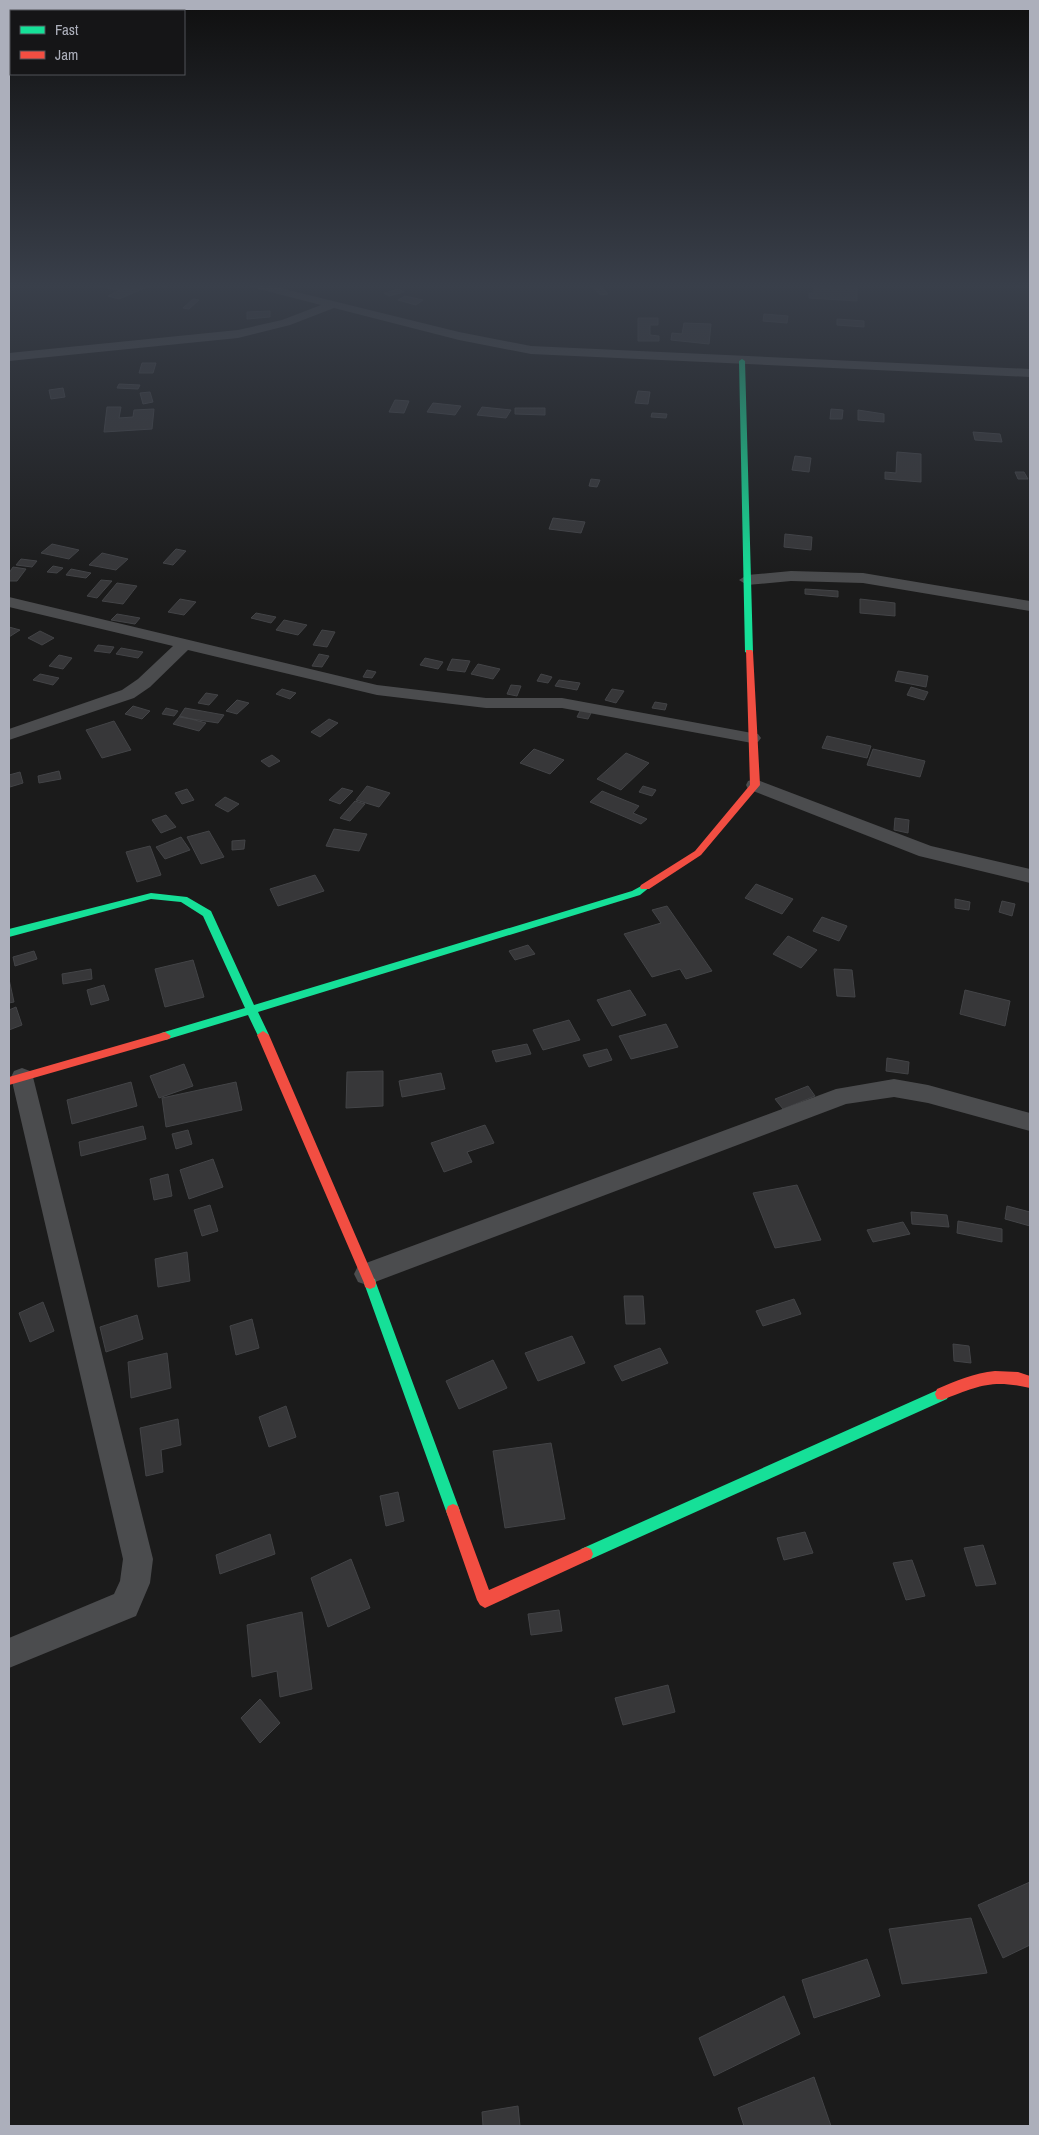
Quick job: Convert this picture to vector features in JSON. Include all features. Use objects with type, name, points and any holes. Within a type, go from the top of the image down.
[{"type":"street","points":[[9,1652],[125,1605],[135,1584],[138,1558],[16,1079],[253,1011],[636,893],[698,854],[755,786],[747,580],[742,384]]},
{"type":"street","points":[[747,580],[791,576],[862,578],[1030,606]]},
{"type":"street","points":[[11,604],[186,643],[377,690],[486,703],[562,703],[752,738]]},
{"type":"street","points":[[9,735],[105,704],[128,694],[144,683],[186,643]]},
{"type":"street","points":[[755,786],[926,851],[1030,876]]},
{"type":"street","points":[[9,933],[151,896],[184,899],[207,914],[253,1011],[367,1274],[485,1600],[970,1381],[982,1377],[1005,1374],[1030,1382]]},
{"type":"street","points":[[367,1274],[844,1095],[883,1088],[911,1090],[1030,1122]]},
{"type":"building","points":[[119,384],[140,385],[138,389],[117,388]]},
{"type":"building","points":[[63,388],[65,397],[51,399],[49,390]]},
{"type":"building","points":[[638,391],[650,392],[648,404],[635,403]]},
{"type":"building","points":[[150,392],[153,402],[143,404],[140,393]]},
{"type":"building","points":[[395,400],[409,401],[404,413],[389,412]]},
{"type":"building","points":[[433,403],[461,406],[455,415],[427,412]]},
{"type":"building","points":[[107,407],[121,407],[119,418],[133,417],[134,410],[154,409],[152,429],[104,432]]},
{"type":"building","points":[[482,407],[511,410],[506,418],[477,415]]},
{"type":"building","points":[[515,408],[545,408],[545,415],[515,414]]},
{"type":"building","points":[[831,409],[843,410],[842,419],[830,419]]},
{"type":"building","points":[[858,410],[884,414],[884,422],[858,420]]},
{"type":"building","points":[[652,413],[667,414],[666,418],[651,417]]},
{"type":"building","points":[[973,432],[1000,434],[1002,442],[975,440]]},
{"type":"building","points":[[897,452],[921,454],[921,482],[885,479],[885,472],[896,473]]},
{"type":"building","points":[[795,456],[811,458],[809,472],[792,470]]},
{"type":"building","points":[[1015,472],[1024,472],[1028,479],[1018,479]]},
{"type":"building","points":[[591,479],[600,480],[597,487],[589,486]]},
{"type":"building","points":[[553,518],[585,522],[581,533],[549,529]]},
{"type":"building","points":[[785,534],[812,537],[811,550],[784,547]]},
{"type":"building","points":[[52,544],[79,550],[69,559],[41,553]]},
{"type":"building","points":[[176,549],[186,551],[173,565],[163,563]]},
{"type":"building","points":[[102,553],[128,559],[116,570],[89,565]]},
{"type":"building","points":[[21,559],[37,561],[32,567],[16,565]]},
{"type":"building","points":[[53,566],[63,568],[57,573],[47,572]]},
{"type":"building","points":[[13,567],[26,569],[17,581],[9,581],[9,573]]},
{"type":"building","points":[[71,569],[91,573],[86,578],[66,575]]},
{"type":"building","points":[[101,580],[112,581],[97,598],[87,596]]},
{"type":"building","points":[[117,583],[137,586],[123,604],[102,601]]},
{"type":"building","points":[[805,589],[838,591],[838,597],[805,594]]},
{"type":"building","points":[[180,599],[196,602],[184,615],[168,612]]},
{"type":"building","points":[[860,599],[895,603],[895,616],[860,613]]},
{"type":"building","points":[[256,613],[276,617],[271,623],[251,618]]},
{"type":"building","points":[[117,614],[140,618],[135,624],[111,620]]},
{"type":"building","points":[[284,620],[307,625],[298,635],[276,630]]},
{"type":"building","points":[[9,627],[20,630],[9,637]]},
{"type":"building","points":[[322,630],[335,632],[327,647],[313,645]]},
{"type":"building","points":[[40,631],[54,638],[42,645],[28,638]]},
{"type":"building","points":[[98,645],[114,647],[110,653],[94,651]]},
{"type":"building","points":[[121,648],[143,652],[138,658],[116,654]]},
{"type":"building","points":[[319,654],[329,656],[322,667],[312,666]]},
{"type":"building","points":[[59,655],[72,658],[63,669],[49,666]]},
{"type":"building","points":[[425,658],[443,662],[438,669],[420,665]]},
{"type":"building","points":[[452,659],[470,661],[465,672],[447,670]]},
{"type":"building","points":[[478,664],[500,669],[493,679],[471,674]]},
{"type":"building","points":[[367,670],[376,672],[372,678],[363,677]]},
{"type":"building","points":[[898,671],[928,676],[926,687],[895,681]]},
{"type":"building","points":[[40,674],[59,678],[53,685],[33,680]]},
{"type":"building","points":[[541,674],[552,677],[548,683],[537,681]]},
{"type":"building","points":[[559,680],[580,683],[577,690],[555,686]]},
{"type":"building","points":[[511,685],[521,686],[517,696],[507,694]]},
{"type":"building","points":[[911,687],[928,692],[924,700],[907,695]]},
{"type":"building","points":[[282,689],[296,693],[290,699],[276,694]]},
{"type":"building","points":[[612,689],[624,691],[616,703],[605,700]]},
{"type":"building","points":[[206,693],[218,695],[209,705],[198,703]]},
{"type":"building","points":[[237,700],[249,703],[237,714],[226,711]]},
{"type":"building","points":[[655,702],[667,704],[665,710],[652,708]]},
{"type":"building","points":[[133,706],[150,711],[142,719],[125,714]]},
{"type":"building","points":[[582,707],[593,709],[588,719],[577,717]]},
{"type":"building","points":[[166,708],[178,711],[174,716],[162,714]]},
{"type":"building","points":[[185,708],[224,715],[218,723],[179,717]]},
{"type":"building","points":[[180,716],[206,723],[199,731],[173,724]]},
{"type":"building","points":[[329,719],[338,723],[320,737],[311,732]]},
{"type":"building","points":[[114,721],[131,750],[102,758],[86,730]]},
{"type":"building","points":[[827,736],[871,746],[867,758],[822,748]]},
{"type":"building","points":[[534,749],[564,760],[550,774],[520,763]]},
{"type":"building","points":[[873,749],[925,761],[920,777],[867,765]]},
{"type":"building","points":[[626,753],[649,763],[621,790],[597,779]]},
{"type":"building","points":[[272,755],[280,761],[269,767],[261,761]]},
{"type":"building","points":[[59,771],[61,779],[39,783],[38,776]]},
{"type":"building","points":[[20,772],[23,783],[10,787],[9,775]]},
{"type":"building","points":[[367,786],[390,793],[379,807],[356,800]]},
{"type":"building","points":[[643,786],[656,790],[652,796],[639,792]]},
{"type":"building","points":[[342,788],[353,791],[340,804],[329,800]]},
{"type":"building","points":[[187,789],[194,800],[182,804],[175,793]]},
{"type":"building","points":[[602,791],[639,806],[633,813],[647,819],[641,824],[590,802]]},
{"type":"building","points":[[225,797],[239,804],[228,812],[215,805]]},
{"type":"building","points":[[355,801],[365,804],[350,821],[340,818]]},
{"type":"building","points":[[166,815],[176,827],[161,833],[152,820]]},
{"type":"building","points":[[895,818],[909,820],[908,833],[894,830]]},
{"type":"building","points":[[334,829],[367,834],[359,851],[326,846]]},
{"type":"building","points":[[209,831],[224,857],[201,864],[187,837]]},
{"type":"building","points":[[181,837],[190,850],[165,859],[156,847]]},
{"type":"building","points":[[245,840],[244,849],[232,850],[232,841]]},
{"type":"building","points":[[150,846],[161,875],[137,882],[126,852]]},
{"type":"building","points":[[315,875],[324,891],[278,906],[270,889]]},
{"type":"building","points":[[756,884],[793,899],[782,914],[745,898]]},
{"type":"building","points":[[955,899],[970,902],[969,910],[955,908]]},
{"type":"building","points":[[1002,901],[1015,904],[1012,916],[999,912]]},
{"type":"building","points":[[667,906],[712,971],[686,979],[680,969],[652,977],[624,934],[661,923],[652,910]]},
{"type":"building","points":[[822,917],[847,926],[839,941],[813,931]]},
{"type":"building","points":[[788,936],[817,950],[801,968],[773,954]]},
{"type":"building","points":[[528,945],[535,954],[515,960],[509,951]]},
{"type":"building","points":[[34,951],[37,959],[15,966],[13,957]]},
{"type":"building","points":[[193,960],[204,997],[165,1007],[155,969]]},
{"type":"building","points":[[91,969],[92,979],[63,984],[62,974]]},
{"type":"building","points":[[834,969],[852,970],[855,997],[837,996]]},
{"type":"building","points":[[9,979],[14,1002],[9,1003]]},
{"type":"building","points":[[104,985],[109,1000],[91,1005],[87,990]]},
{"type":"building","points":[[630,990],[646,1015],[612,1026],[597,1000]]},
{"type":"building","points":[[965,990],[1010,1001],[1005,1026],[960,1014]]},
{"type":"building","points":[[16,1007],[22,1025],[9,1030],[9,1010]]},
{"type":"building","points":[[569,1020],[580,1040],[543,1050],[533,1030]]},
{"type":"building","points":[[666,1024],[678,1047],[631,1059],[619,1036]]},
{"type":"building","points":[[527,1044],[531,1054],[496,1062],[492,1051]]},
{"type":"building","points":[[607,1049],[612,1060],[589,1067],[583,1055]]},
{"type":"building","points":[[887,1058],[909,1062],[908,1074],[886,1071]]},
{"type":"building","points":[[184,1064],[193,1086],[159,1098],[150,1076]]},
{"type":"building","points":[[383,1071],[383,1106],[346,1108],[347,1072]]},
{"type":"building","points":[[441,1073],[445,1089],[402,1097],[399,1081]]},
{"type":"building","points":[[131,1082],[137,1106],[72,1124],[67,1100]]},
{"type":"building","points":[[236,1082],[242,1110],[166,1127],[162,1098]]},
{"type":"building","points":[[808,1086],[815,1096],[783,1109],[775,1099]]},
{"type":"building","points":[[485,1125],[494,1143],[467,1152],[472,1162],[444,1172],[431,1143]]},
{"type":"building","points":[[143,1126],[146,1139],[81,1156],[79,1142]]},
{"type":"building","points":[[188,1130],[192,1144],[176,1149],[172,1134]]},
{"type":"building","points":[[213,1159],[223,1187],[189,1199],[180,1170]]},
{"type":"building","points":[[168,1174],[172,1196],[154,1200],[150,1179]]},
{"type":"building","points":[[797,1185],[821,1240],[775,1248],[753,1193]]},
{"type":"building","points":[[210,1205],[218,1231],[202,1236],[194,1210]]},
{"type":"building","points":[[1007,1206],[1030,1212],[1030,1226],[1005,1219]]},
{"type":"building","points":[[911,1212],[947,1215],[949,1227],[912,1224]]},
{"type":"building","points":[[958,1221],[1002,1229],[1002,1242],[957,1233]]},
{"type":"building","points":[[903,1222],[910,1234],[873,1242],[867,1230]]},
{"type":"building","points":[[187,1252],[190,1281],[158,1287],[155,1259]]},
{"type":"building","points":[[624,1296],[643,1296],[645,1324],[626,1324]]},
{"type":"building","points":[[794,1299],[801,1314],[763,1326],[756,1311]]},
{"type":"building","points":[[43,1302],[54,1331],[30,1342],[19,1313]]},
{"type":"building","points":[[137,1315],[143,1339],[106,1352],[100,1327]]},
{"type":"building","points":[[252,1319],[259,1348],[236,1355],[230,1326]]},
{"type":"building","points":[[572,1336],[585,1363],[538,1381],[525,1353]]},
{"type":"building","points":[[953,1344],[969,1346],[971,1363],[954,1361]]},
{"type":"building","points":[[660,1348],[668,1363],[622,1381],[614,1366]]},
{"type":"building","points":[[167,1353],[171,1388],[131,1398],[128,1362]]},
{"type":"building","points":[[493,1360],[507,1388],[459,1409],[446,1381]]},
{"type":"building","points":[[286,1406],[296,1437],[269,1447],[259,1417]]},
{"type":"building","points":[[178,1419],[181,1445],[161,1450],[163,1472],[146,1476],[140,1428]]},
{"type":"building","points":[[551,1443],[565,1519],[505,1528],[493,1451]]},
{"type":"building","points":[[398,1492],[404,1521],[386,1526],[380,1496]]},
{"type":"building","points":[[805,1532],[813,1553],[784,1560],[777,1538]]},
{"type":"building","points":[[270,1534],[275,1554],[220,1574],[216,1555]]},
{"type":"building","points":[[983,1545],[996,1584],[976,1586],[964,1548]]},
{"type":"building","points":[[351,1559],[370,1608],[328,1627],[311,1578]]},
{"type":"building","points":[[912,1560],[925,1596],[906,1600],[893,1563]]},
{"type":"building","points":[[559,1610],[562,1631],[531,1635],[528,1614]]},
{"type":"building","points":[[302,1612],[312,1689],[280,1697],[277,1671],[252,1677],[247,1625]]},
{"type":"building","points":[[668,1685],[675,1712],[623,1725],[615,1698]]},
{"type":"building","points":[[260,1699],[280,1723],[260,1743],[241,1718]]},
{"type":"building","points":[[1030,1882],[1030,1945],[1003,1958],[978,1905]]},
{"type":"building","points":[[971,1918],[987,1973],[902,1984],[889,1929]]},
{"type":"building","points":[[867,1959],[880,1996],[814,2018],[802,1980]]},
{"type":"building","points":[[784,1996],[800,2034],[714,2076],[699,2038]]},
{"type":"building","points":[[814,2077],[831,2126],[744,2126],[738,2108]]},
{"type":"building","points":[[518,2106],[520,2126],[483,2126],[482,2112]]},
{"type":"traffic: fast","points":[[743,384],[749,652]]},
{"type":"traffic: fast","points":[[165,1036],[636,893],[645,887]]},
{"type":"traffic: fast","points":[[9,933],[151,896],[183,899],[207,914],[263,1035]]},
{"type":"traffic: fast","points":[[370,1283],[453,1511]]},
{"type":"traffic: fast","points":[[586,1554],[942,1394]]},
{"type":"traffic: jam","points":[[645,887],[698,853],[755,785],[749,652]]},
{"type":"traffic: jam","points":[[263,1035],[370,1283]]},
{"type":"traffic: jam","points":[[9,1081],[165,1036]]},
{"type":"traffic: jam","points":[[942,1394],[984,1378],[1018,1378],[1030,1382]]},
{"type":"traffic: jam","points":[[453,1511],[485,1600],[586,1554]]}]
